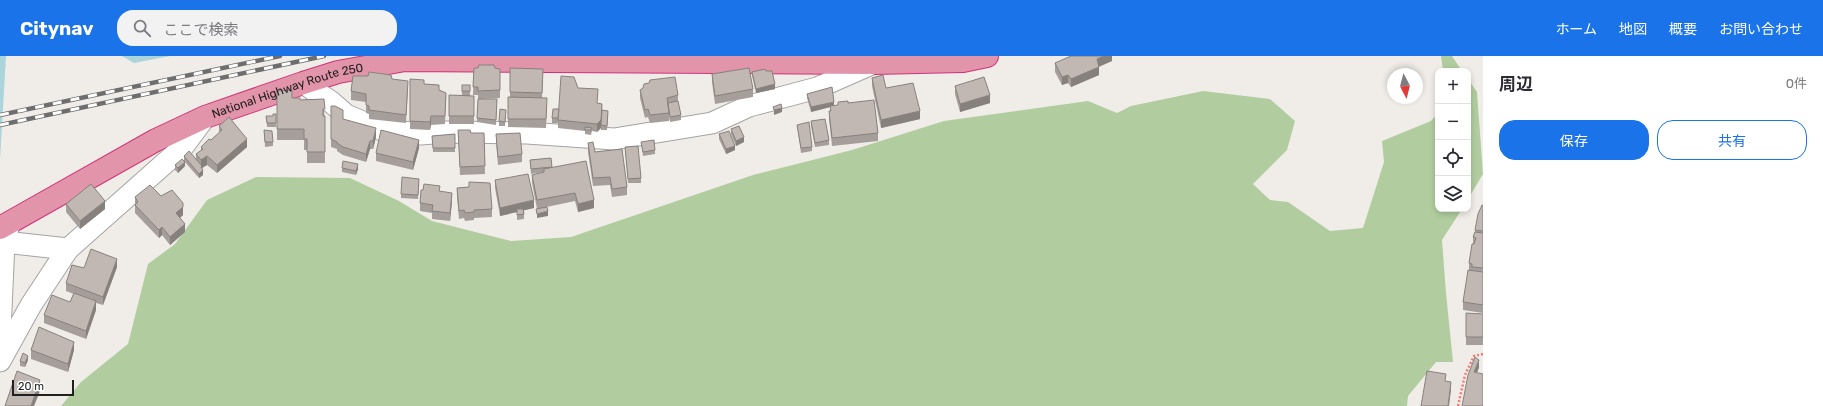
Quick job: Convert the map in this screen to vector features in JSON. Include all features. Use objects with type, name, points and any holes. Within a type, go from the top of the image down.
[{"type":"highway","name":"National Highway Route 250","points":[[5,231],[156,140],[205,116],[338,72],[406,60],[874,62],[963,61],[987,56]]},
{"type":"street","points":[[303,83],[330,100],[346,116],[382,130],[421,134],[445,132],[527,133],[614,139],[677,130],[712,123],[749,106],[817,88],[874,62]]},
{"type":"street","points":[[0,361],[32,305],[68,249],[182,148],[205,116]]},
{"type":"street","points":[[0,332],[5,231],[68,249]]},
{"type":"path","points":[[1458,406],[1465,375],[1474,356],[1483,354]]},
{"type":"green space","points":[[1441,56],[1452,56],[1460,68],[1443,68]]},
{"type":"green space","points":[[1471,83],[1477,92],[1483,174],[1471,194]]},
{"type":"green space","points":[[1203,91],[1270,99],[1295,121],[1287,150],[1253,184],[1270,200],[1288,202],[1330,231],[1363,228],[1384,162],[1382,141],[1431,121],[1435,116],[1435,212],[1460,212],[1442,240],[1453,362],[1436,362],[1408,396],[1407,406],[61,406],[81,382],[128,344],[148,264],[175,244],[207,200],[256,177],[350,178],[399,201],[432,221],[511,241],[571,237],[753,175],[852,150],[944,121],[1088,101],[1117,113],[1131,106]]},
{"type":"water","points":[[0,56],[6,56],[0,160]]},
{"type":"water","points":[[122,56],[170,56],[134,63]]},
{"type":"building","points":[[1071,56],[1104,56],[1097,59],[1099,67],[1071,79],[1068,75],[1062,77],[1055,63]]},
{"type":"building","points":[[479,65],[494,65],[495,68],[500,69],[500,90],[478,91],[478,87],[473,87],[474,68],[478,68]]},
{"type":"building","points":[[510,68],[543,69],[542,93],[510,92]]},
{"type":"building","points":[[749,68],[753,89],[715,96],[712,74]]},
{"type":"building","points":[[765,69],[766,71],[772,71],[775,84],[756,89],[752,72]]},
{"type":"building","points":[[369,72],[391,75],[392,79],[408,81],[406,115],[369,110],[369,106],[366,105],[366,94],[351,91],[353,76],[368,76]]},
{"type":"building","points":[[883,75],[886,88],[913,83],[920,111],[881,120],[872,78]]},
{"type":"building","points":[[561,76],[574,77],[578,88],[598,89],[597,103],[602,104],[601,120],[597,124],[558,120]]},
{"type":"building","points":[[675,77],[678,95],[667,98],[669,113],[650,115],[648,109],[645,110],[640,90],[643,88],[644,84],[649,83],[650,80]]},
{"type":"building","points":[[984,77],[990,95],[960,104],[955,86]]},
{"type":"building","points":[[410,79],[424,80],[424,84],[439,85],[439,90],[446,93],[445,116],[431,116],[430,122],[410,121]]},
{"type":"building","points":[[462,85],[470,85],[470,91],[462,91]]},
{"type":"building","points":[[832,87],[834,102],[811,107],[807,94]]},
{"type":"building","points":[[292,90],[292,98],[300,98],[300,100],[324,99],[325,109],[323,109],[323,116],[325,116],[325,152],[307,152],[307,139],[304,139],[304,129],[277,129],[277,91]]},
{"type":"building","points":[[449,95],[474,96],[474,116],[449,116]]},
{"type":"building","points":[[508,97],[547,98],[546,119],[508,119]]},
{"type":"building","points":[[478,99],[497,99],[496,120],[477,118]]},
{"type":"building","points":[[874,100],[878,133],[832,138],[829,111],[831,111],[830,106],[838,105],[838,102],[848,101],[848,103]]},
{"type":"building","points":[[678,101],[681,115],[670,117],[668,103]]},
{"type":"building","points":[[781,104],[782,108],[774,110],[773,107]]},
{"type":"building","points":[[331,106],[335,106],[343,110],[343,119],[376,128],[373,141],[370,141],[366,154],[343,147],[331,139]]},
{"type":"building","points":[[500,109],[506,110],[505,122],[499,121]]},
{"type":"building","points":[[553,109],[559,109],[558,118],[552,118]]},
{"type":"building","points":[[602,110],[608,111],[607,126],[601,125]]},
{"type":"building","points":[[273,114],[276,114],[276,123],[267,123],[266,116],[273,116]]},
{"type":"building","points":[[229,117],[247,139],[217,165],[207,156],[201,160],[196,154],[203,149],[201,147],[209,139],[211,140],[222,130],[219,126]]},
{"type":"building","points":[[825,119],[829,140],[815,143],[811,121]]},
{"type":"building","points":[[809,122],[812,147],[801,148],[797,125]]},
{"type":"building","points":[[739,126],[744,137],[736,141],[731,129]]},
{"type":"building","points":[[585,127],[592,128],[591,130],[585,130]]},
{"type":"building","points":[[264,130],[272,131],[273,142],[265,142]]},
{"type":"building","points":[[381,130],[419,140],[413,162],[376,153]]},
{"type":"building","points":[[458,130],[470,130],[471,133],[484,133],[485,166],[460,167]]},
{"type":"building","points":[[729,131],[735,146],[726,149],[719,134]]},
{"type":"building","points":[[520,133],[522,154],[498,157],[496,134]]},
{"type":"building","points":[[455,134],[455,148],[433,148],[432,136]]},
{"type":"building","points":[[654,140],[655,150],[643,152],[641,142]]},
{"type":"building","points":[[593,142],[595,152],[622,149],[627,187],[612,189],[610,177],[593,178],[588,143]]},
{"type":"building","points":[[638,146],[641,178],[628,179],[625,147]]},
{"type":"building","points":[[189,151],[202,166],[201,167],[203,170],[199,174],[184,156]]},
{"type":"building","points":[[551,158],[552,167],[531,169],[530,160]]},
{"type":"building","points":[[182,159],[185,162],[178,168],[175,165]]},
{"type":"building","points":[[343,161],[358,164],[356,171],[342,168]]},
{"type":"building","points":[[586,161],[594,200],[578,204],[575,193],[537,200],[532,175],[544,172],[544,169]]},
{"type":"building","points":[[528,174],[534,200],[500,208],[495,180]]},
{"type":"building","points":[[402,177],[419,179],[418,195],[401,194]]},
{"type":"building","points":[[469,182],[490,183],[492,209],[474,210],[474,212],[465,213],[464,210],[459,211],[457,188],[469,187]]},
{"type":"building","points":[[91,184],[105,201],[80,221],[66,204]]},
{"type":"building","points":[[424,184],[440,186],[439,191],[452,193],[450,213],[432,211],[433,205],[420,203],[421,190],[423,190]]},
{"type":"building","points":[[150,185],[161,196],[172,190],[183,203],[183,207],[176,213],[185,224],[170,237],[162,227],[159,230],[135,205],[138,202],[135,197]]},
{"type":"building","points":[[1482,205],[1483,231],[1475,230],[1478,214]]},
{"type":"building","points":[[547,207],[548,211],[537,214],[536,209]]},
{"type":"building","points":[[517,209],[523,209],[524,214],[517,215]]},
{"type":"building","points":[[1475,232],[1483,233],[1483,268],[1472,267],[1472,264],[1469,263],[1472,244],[1474,244],[1476,238],[1473,237]]},
{"type":"building","points":[[91,249],[117,259],[103,297],[66,283],[72,265],[84,268]]},
{"type":"building","points":[[1468,270],[1483,272],[1483,305],[1463,302]]},
{"type":"building","points":[[74,293],[96,301],[86,331],[44,315],[52,295],[70,302]]},
{"type":"building","points":[[1466,313],[1483,314],[1483,337],[1466,337]]},
{"type":"building","points":[[39,327],[74,342],[68,364],[31,350]]},
{"type":"building","points":[[23,353],[28,356],[25,363],[20,361]]},
{"type":"building","points":[[1475,357],[1479,360],[1474,372],[1483,374],[1483,406],[1462,406],[1468,375]]},
{"type":"building","points":[[17,371],[40,380],[31,406],[5,406]]},
{"type":"building","points":[[1427,371],[1446,374],[1445,381],[1451,382],[1448,406],[1421,406]]},
{"type":"railway","points":[[0,115],[280,56]]},
{"type":"railway","points":[[0,125],[324,56]]}]
